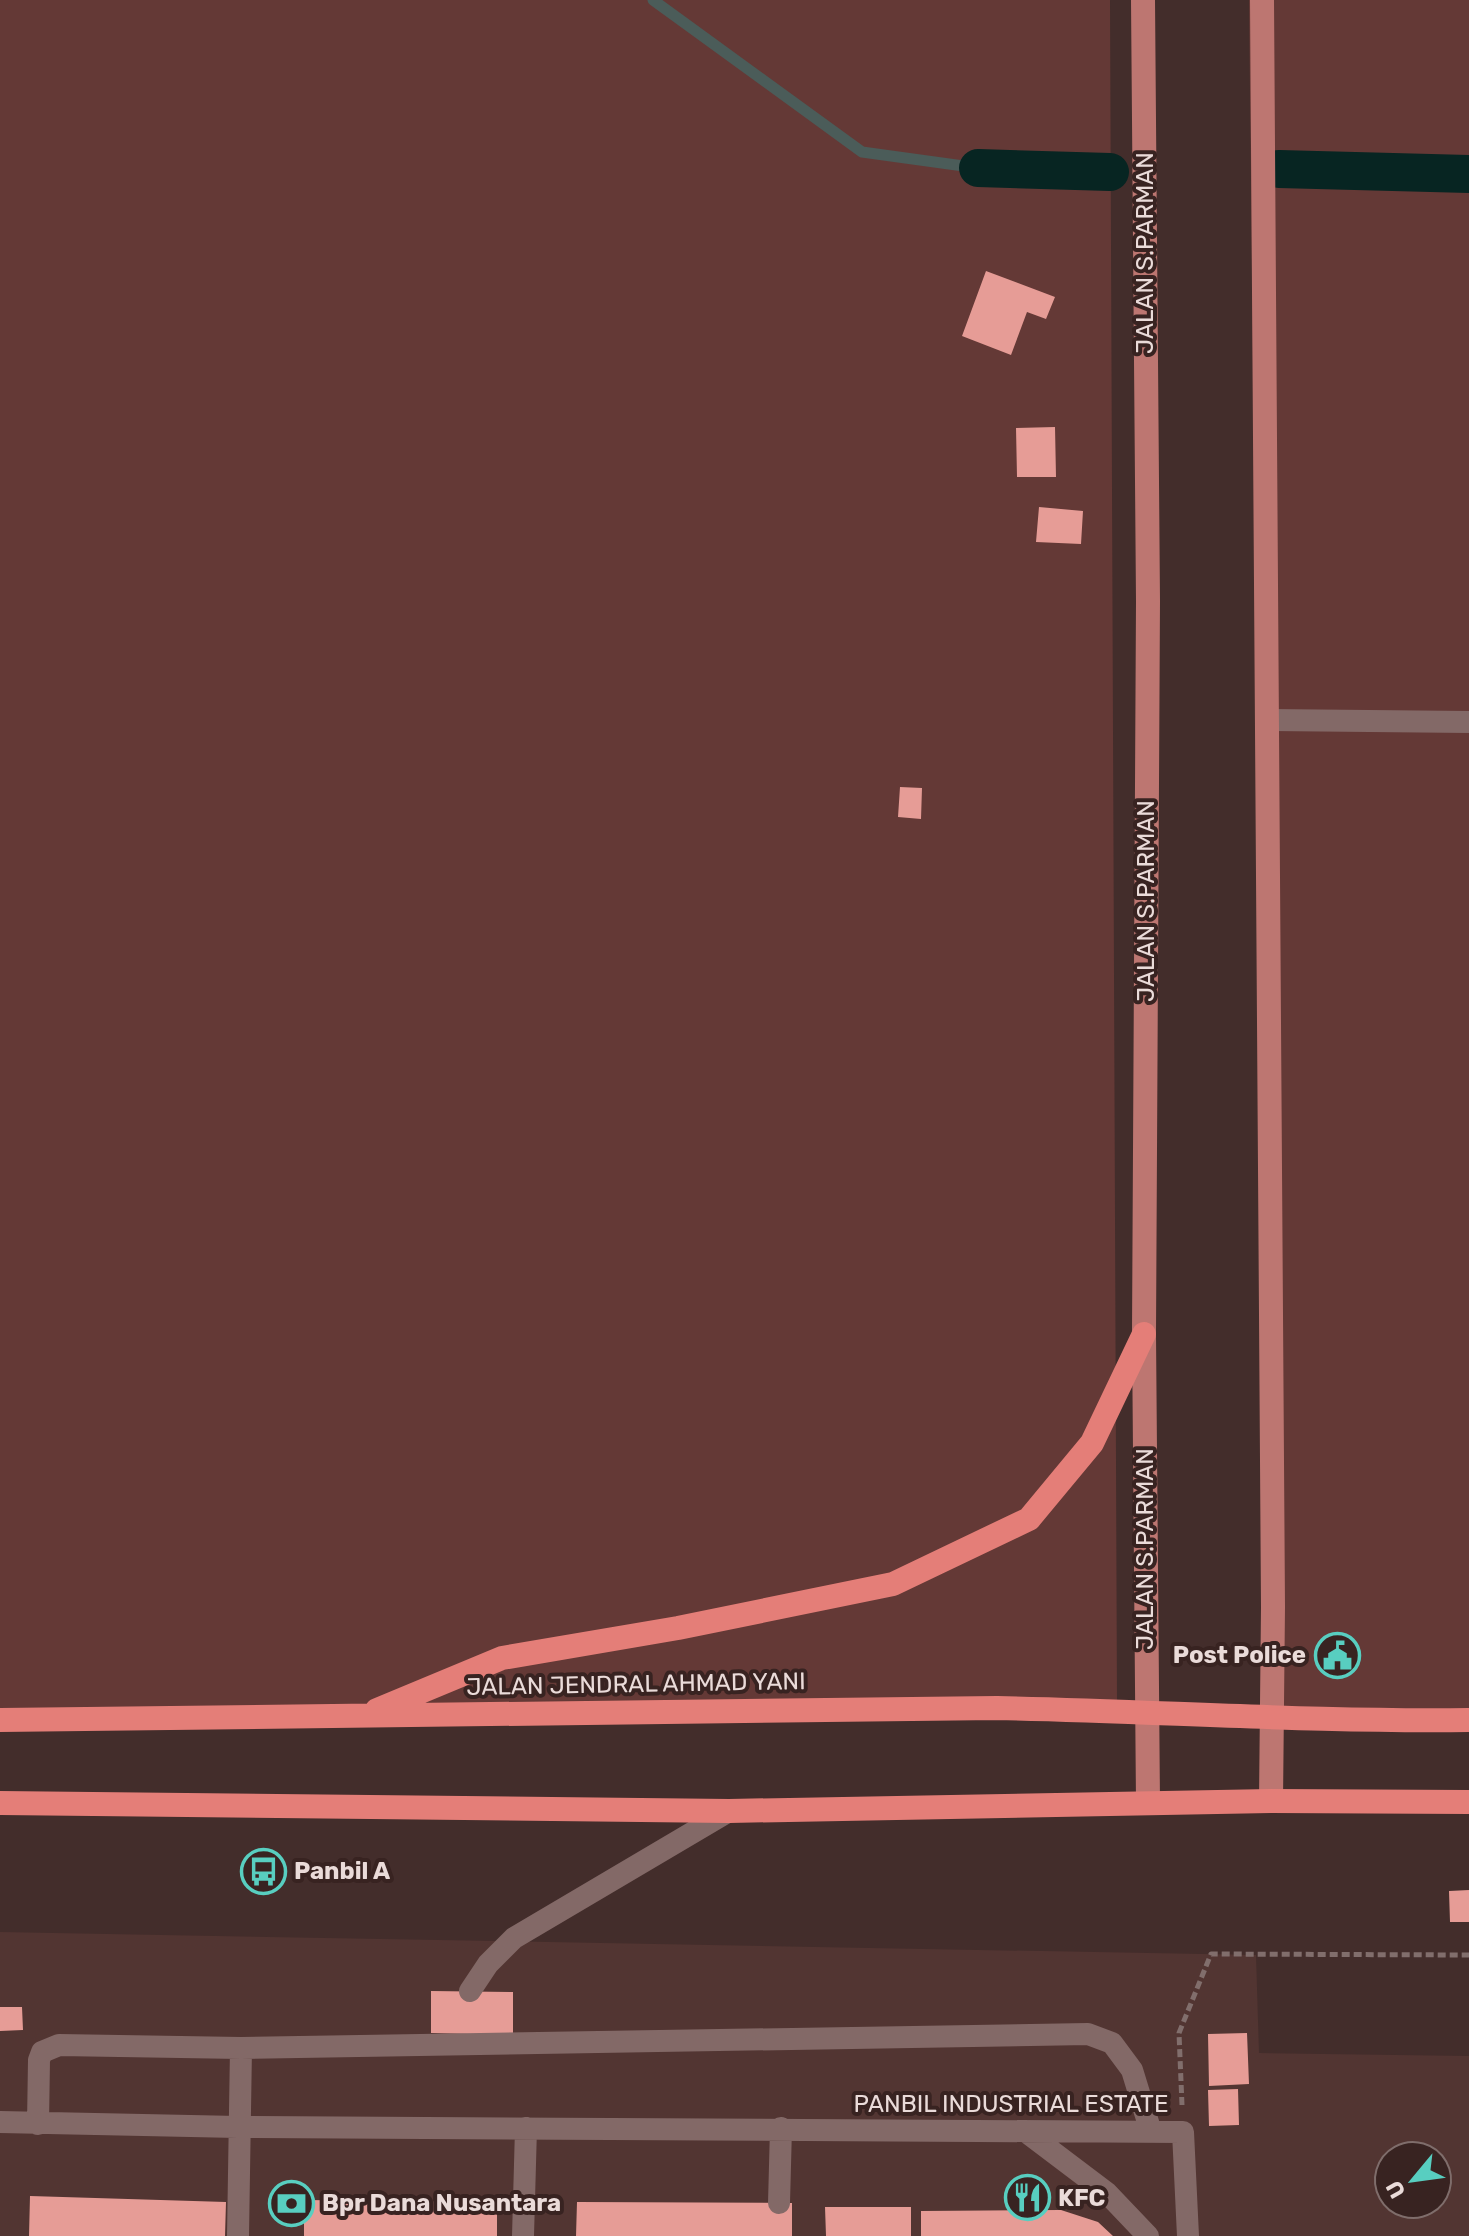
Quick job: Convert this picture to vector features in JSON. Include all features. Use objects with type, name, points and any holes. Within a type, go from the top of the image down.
[{"type":"highway","points":[[363,1716],[502,1658],[678,1628],[893,1584],[1029,1519],[1092,1443],[1144,1334]]},
{"type":"highway","name":"JALAN JENDRAL AHMAD YANI","points":[[0,1720],[997,1708],[1146,1711],[1272,1719],[1469,1720]]},
{"type":"highway","points":[[0,1803],[729,1811],[1271,1801],[1469,1802]]},
{"type":"main road","name":"JALAN S.PARMAN","points":[[1143,0],[1148,601],[1144,1334],[1148,1803]]},
{"type":"main road","points":[[1262,0],[1271,1801]]},
{"type":"lane","points":[[1267,720],[1469,722]]},
{"type":"lane","points":[[470,1991],[488,1964],[514,1938],[729,1811]]},
{"type":"lane","points":[[38,2124],[39,2060],[42,2052],[49,2047],[241,2048],[467,2039],[1088,2034],[1112,2043],[1132,2070],[1151,2132]]},
{"type":"lane","points":[[238,2236],[241,2048]]},
{"type":"lane","name":"PANBIL INDUSTRIAL ESTATE","points":[[0,2122],[238,2127],[1183,2132],[1188,2236]]},
{"type":"lane","points":[[523,2236],[526,2128]]},
{"type":"lane","points":[[779,2203],[781,2128]]},
{"type":"lane","points":[[1025,2131],[1107,2193],[1148,2236]]},
{"type":"path","points":[[1183,2132],[1179,2033],[1211,1954],[1469,1955]]},
{"type":"shaded area","points":[[0,0],[1110,0],[1117,1702],[0,1718]]},
{"type":"shaded area","points":[[1249,0],[1469,0],[1469,1712],[1268,1714]]},
{"type":"shaded area","points":[[0,1932],[1256,1955],[1259,2053],[1469,2056],[1469,2236],[0,2236]]},
{"type":"building","points":[[986,271],[1055,297],[1046,319],[1027,312],[1011,355],[962,336]]},
{"type":"building","points":[[1055,427],[1056,477],[1017,477],[1016,428]]},
{"type":"building","points":[[1039,507],[1083,511],[1081,544],[1036,542]]},
{"type":"building","points":[[900,787],[922,788],[921,819],[898,817]]},
{"type":"building","points":[[1469,1890],[1469,1922],[1450,1922],[1449,1891]]},
{"type":"building","points":[[431,1991],[513,1992],[513,2035],[431,2033]]},
{"type":"building","points":[[0,2007],[22,2007],[23,2030],[0,2031]]},
{"type":"building","points":[[1247,2033],[1249,2084],[1209,2086],[1208,2034]]},
{"type":"building","points":[[1238,2089],[1239,2125],[1209,2126],[1208,2090]]},
{"type":"building","points":[[30,2196],[226,2202],[225,2236],[29,2236]]},
{"type":"building","points":[[304,2200],[497,2202],[497,2236],[304,2236]]},
{"type":"building","points":[[577,2202],[792,2203],[792,2236],[576,2236]]},
{"type":"building","points":[[825,2207],[911,2207],[911,2236],[826,2236]]},
{"type":"building","points":[[1061,2210],[1098,2222],[1113,2236],[921,2236],[921,2211]]},
{"type":"waterway","points":[[653,0],[862,152],[978,168]]},
{"type":"waterway","points":[[978,168],[1110,172]]},
{"type":"waterway","points":[[1279,169],[1469,174]]},
{"type":"place","name":"Post Police","points":[[1337,1655]]},
{"type":"place","name":"Panbil A","points":[[263,1871]]},
{"type":"place","name":"KFC","points":[[1027,2198]]},
{"type":"place","name":"Bpr Dana Nusantara","points":[[291,2203]]}]
